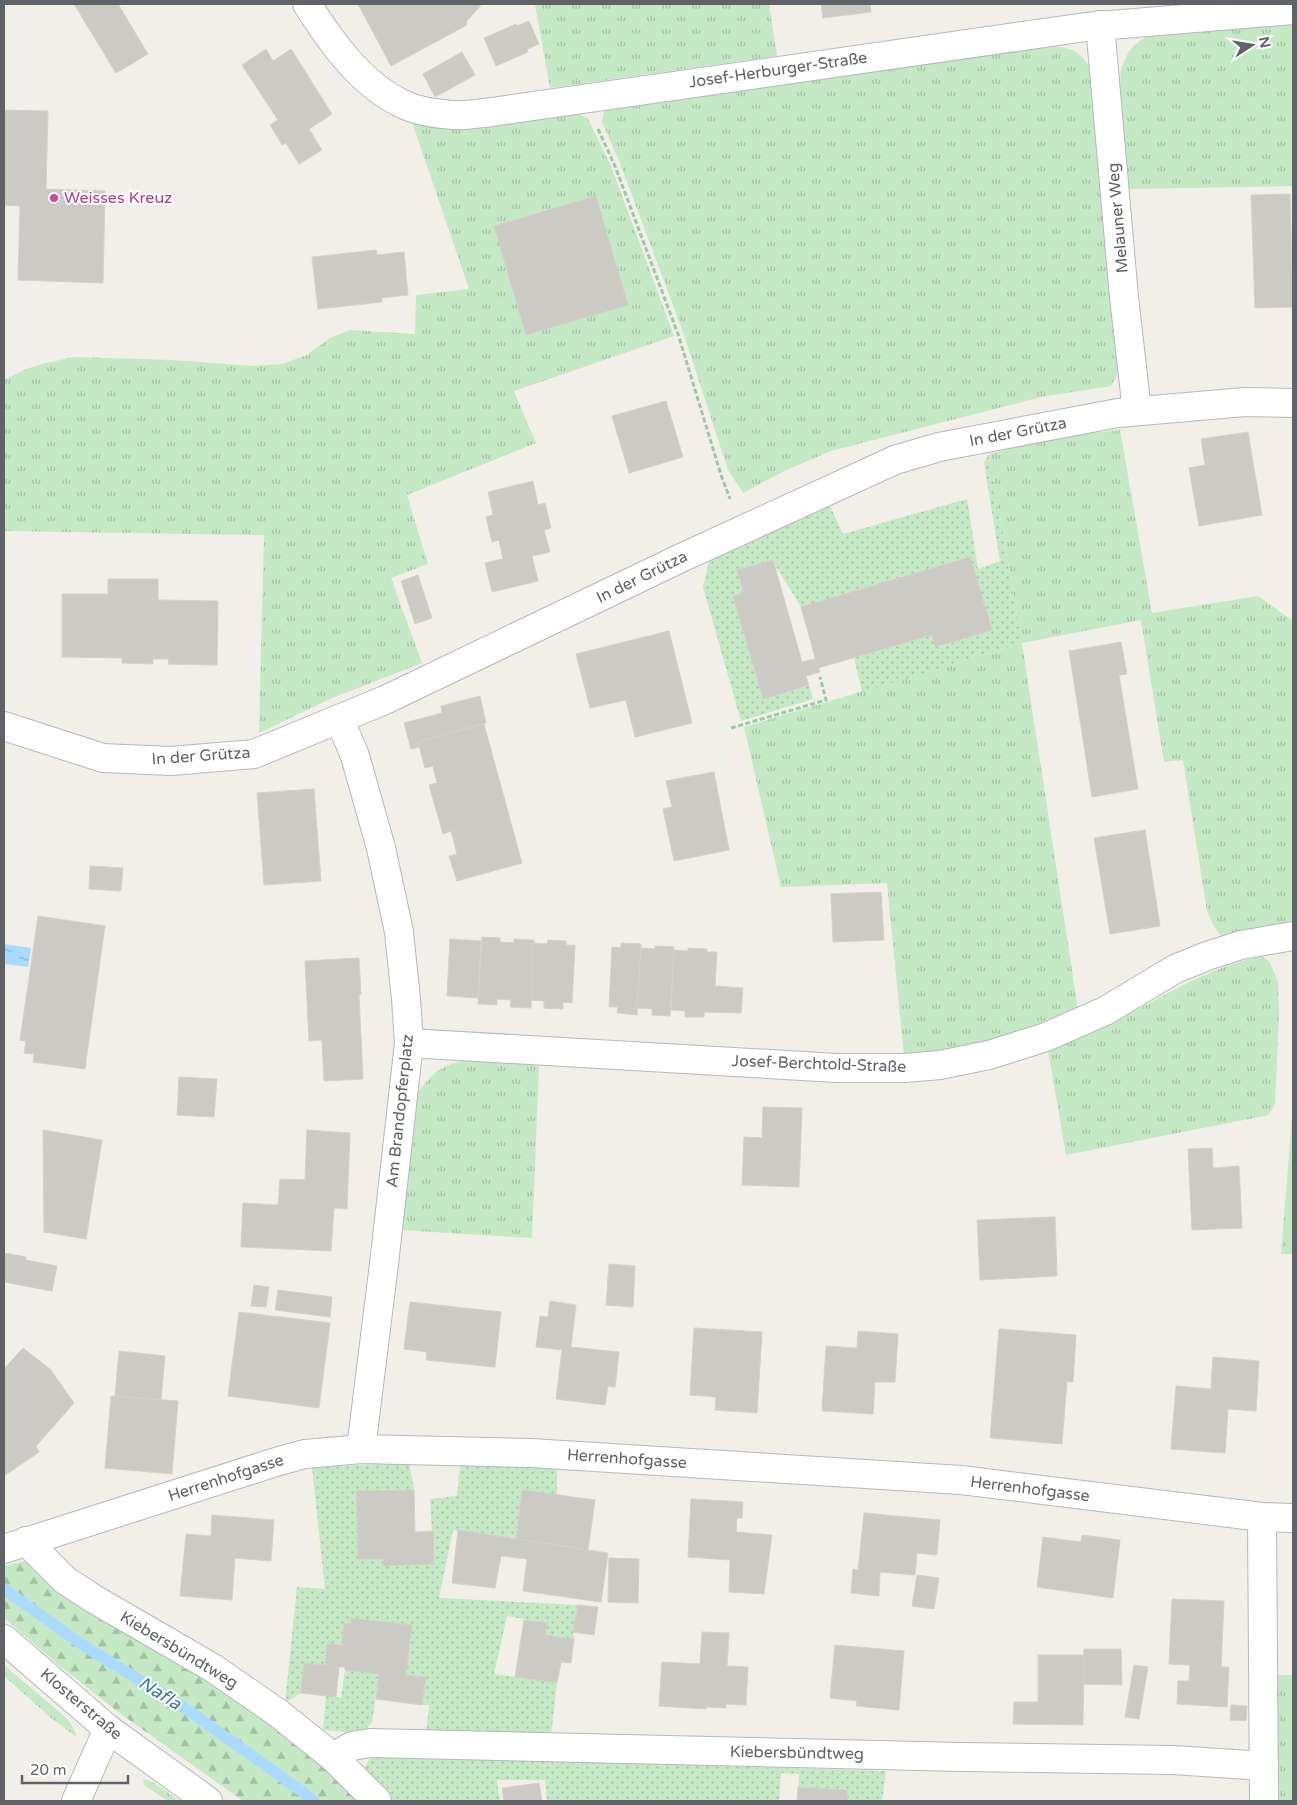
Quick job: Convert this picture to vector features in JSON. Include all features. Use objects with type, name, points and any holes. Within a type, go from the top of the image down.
[{"type":"street","name":"Josef-Herburger-Straße","points":[[307,4],[322,28],[351,63],[379,90],[406,105],[429,112],[456,115],[492,112],[1100,26],[1293,10]]},
{"type":"street","name":"Melauner Weg","points":[[1100,26],[1124,296],[1137,411]]},
{"type":"street","name":"In der Grütza","points":[[4,726],[103,758],[171,761],[254,754],[385,700],[681,558],[895,460],[939,447],[1137,411],[1245,402],[1293,403]]},
{"type":"street","name":"Am Brandopferplatz","points":[[340,720],[355,756],[381,848],[399,932],[409,1043],[361,1448]]},
{"type":"street","name":"Josef-Berchtold-Straße","points":[[409,1043],[837,1068],[905,1068],[940,1065],[989,1055],[1046,1037],[1105,1011],[1176,969],[1207,956],[1241,945],[1293,936]]},
{"type":"street","name":"Herrenhofgasse","points":[[15,1545],[296,1456],[324,1451],[361,1448],[531,1453],[961,1480],[1262,1517],[1293,1518]]},
{"type":"street","points":[[1262,1517],[1264,1801]]},
{"type":"street","name":"Kiebersbündtweg","points":[[15,1545],[94,1599],[213,1668],[278,1713],[333,1757],[377,1801]]},
{"type":"street","name":"Klosterstraße","points":[[4,1639],[108,1729],[208,1801]]},
{"type":"street","points":[[76,1801],[108,1729]]},
{"type":"street","name":"Kiebersbündtweg","points":[[333,1757],[352,1746],[370,1743],[1164,1760],[1264,1766]]},
{"type":"path","points":[[588,97],[598,127],[616,166],[678,334],[721,475],[742,531]]},
{"type":"path","points":[[731,728],[826,700],[820,677]]},
{"type":"green space","points":[[535,4],[769,4],[777,56],[550,88]]},
{"type":"green space","points":[[1293,23],[1293,186],[1128,189],[1120,92],[1121,68],[1129,51],[1138,42],[1150,35]]},
{"type":"green space","points":[[1054,46],[1076,52],[1084,59],[1091,70],[1118,367],[1117,376],[1111,386],[1041,397],[831,451],[786,470],[743,493],[728,470],[683,332],[620,163],[602,122],[604,111],[620,106]]},
{"type":"green space","points":[[570,113],[580,114],[588,119],[611,166],[674,336],[514,391],[536,443],[407,495],[428,564],[391,578],[422,663],[330,699],[259,733],[264,535],[4,531],[4,381],[6,379],[26,369],[74,357],[171,360],[253,366],[282,364],[307,355],[330,338],[350,330],[415,334],[416,295],[469,289],[412,122],[456,129],[497,125]]},
{"type":"green space","points":[[1120,430],[1152,613],[1258,596],[1293,621],[1293,926],[1231,937],[1222,937],[1214,927],[1207,911],[1183,760],[1164,762],[1141,620],[1022,643],[989,454],[1051,438]]},
{"type":"green space","points":[[989,454],[1022,643],[862,692],[854,658],[932,635],[935,647],[992,630],[970,557],[801,607],[772,560],[737,570],[744,593],[733,596],[763,698],[809,685],[813,699],[741,721],[703,587],[710,558],[829,504],[843,534],[967,499],[978,569],[1000,561],[984,463]]},
{"type":"green space","points":[[1022,643],[1078,1010],[988,1044],[939,1053],[904,1056],[887,883],[781,887],[744,727]]},
{"type":"green space","points":[[1261,956],[1269,961],[1278,982],[1279,1013],[1275,1104],[1269,1115],[1066,1155],[1048,1050],[1101,1029],[1160,997],[1219,969]]},
{"type":"green space","points":[[482,1058],[539,1066],[532,1238],[401,1230],[416,1096],[436,1072],[451,1064]]},
{"type":"green space","points":[[1293,1098],[1293,1254],[1281,1254],[1292,1118]]},
{"type":"green space","points":[[409,1463],[414,1490],[356,1492],[358,1559],[383,1559],[383,1566],[434,1564],[430,1499],[457,1496],[460,1464],[557,1467],[557,1495],[522,1490],[516,1539],[453,1530],[439,1598],[578,1605],[573,1632],[574,1639],[545,1635],[547,1623],[507,1616],[494,1674],[557,1683],[551,1735],[426,1734],[429,1705],[422,1705],[426,1677],[406,1675],[412,1625],[351,1618],[351,1624],[344,1623],[342,1645],[327,1644],[325,1665],[304,1663],[301,1693],[285,1703],[297,1587],[325,1589],[312,1467]]},
{"type":"green space","points":[[25,1561],[36,1564],[276,1722],[365,1801],[243,1801],[118,1712],[4,1618],[4,1566]]},
{"type":"green space","points":[[4,1665],[65,1717],[71,1724],[76,1734],[75,1736],[50,1717],[4,1676]]},
{"type":"green space","points":[[345,1670],[379,1674],[372,1722],[360,1733],[323,1730],[326,1696],[341,1698]]},
{"type":"green space","points":[[1275,1675],[1293,1675],[1293,1801],[1276,1801],[1277,1725]]},
{"type":"green space","points":[[380,1756],[886,1771],[882,1801],[847,1801],[847,1790],[798,1787],[799,1774],[781,1773],[779,1801],[547,1801],[545,1780],[497,1780],[500,1801],[391,1801],[373,1784],[364,1769],[370,1758]]},
{"type":"green space","points":[[143,1779],[157,1785],[179,1801],[168,1801],[144,1785]]},
{"type":"water","points":[[4,944],[31,948],[28,967],[4,964]]},
{"type":"building","points":[[74,4],[118,4],[148,54],[116,73]]},
{"type":"building","points":[[358,4],[482,4],[466,22],[467,25],[391,66]]},
{"type":"building","points":[[821,4],[870,4],[871,12],[823,18]]},
{"type":"building","points":[[529,21],[539,44],[527,49],[528,52],[496,66],[484,38],[516,24],[517,26]]},
{"type":"building","points":[[266,49],[273,61],[291,49],[332,114],[309,129],[322,150],[299,164],[286,143],[282,145],[270,125],[278,120],[242,65]]},
{"type":"building","points":[[462,52],[475,75],[435,97],[423,74]]},
{"type":"building","name":"Weisses Kreuz","points":[[4,110],[48,111],[46,189],[105,191],[103,283],[18,280],[20,206],[4,205]]},
{"type":"building","points":[[1290,194],[1293,307],[1255,308],[1251,195]]},
{"type":"building","points":[[596,196],[628,305],[526,335],[494,226]]},
{"type":"building","points":[[376,250],[377,255],[404,252],[408,295],[382,298],[382,302],[318,309],[312,257]]},
{"type":"building","points":[[666,401],[683,457],[629,473],[612,416]]},
{"type":"building","points":[[1248,432],[1262,515],[1199,526],[1189,468],[1205,465],[1201,439]]},
{"type":"building","points":[[533,481],[538,505],[545,503],[551,528],[544,530],[550,552],[532,556],[538,581],[492,592],[485,563],[503,559],[499,540],[492,542],[486,517],[493,515],[488,492]]},
{"type":"building","points":[[970,557],[992,630],[935,647],[932,635],[818,668],[801,607]]},
{"type":"building","points":[[773,560],[802,662],[815,659],[820,672],[806,676],[809,685],[763,699],[733,596],[744,593],[737,570]]},
{"type":"building","points":[[418,575],[432,618],[415,624],[401,581]]},
{"type":"building","points":[[108,579],[158,579],[158,600],[218,601],[217,665],[168,664],[169,659],[153,659],[153,664],[122,663],[122,658],[62,657],[62,594],[108,594]]},
{"type":"building","points":[[669,631],[692,723],[635,737],[626,700],[590,708],[576,654]]},
{"type":"building","points":[[1121,642],[1127,674],[1119,675],[1138,789],[1092,797],[1069,651]]},
{"type":"building","points":[[480,696],[486,723],[418,742],[419,747],[411,749],[404,723],[442,713],[441,706]]},
{"type":"building","points":[[484,724],[522,863],[457,881],[449,856],[457,854],[451,831],[443,834],[429,785],[437,783],[433,766],[425,768],[418,742]]},
{"type":"building","points":[[714,772],[729,850],[674,861],[663,809],[672,807],[666,781]]},
{"type":"building","points":[[314,789],[321,881],[264,885],[257,793]]},
{"type":"building","points":[[1145,830],[1160,926],[1110,934],[1094,838]]},
{"type":"building","points":[[90,866],[123,868],[121,891],[89,889]]},
{"type":"building","points":[[881,892],[884,940],[833,942],[831,894]]},
{"type":"building","points":[[38,916],[105,926],[85,1069],[33,1062],[34,1054],[24,1053],[26,1041],[20,1040]]},
{"type":"building","points":[[482,937],[500,938],[500,942],[514,943],[514,939],[534,940],[531,1008],[510,1007],[511,1000],[497,999],[497,1005],[478,1004]]},
{"type":"building","points":[[450,939],[481,941],[478,998],[447,996]]},
{"type":"building","points":[[548,940],[566,941],[566,945],[575,945],[572,1003],[563,1002],[563,1009],[544,1008],[544,1001],[531,1000],[533,943],[547,944]]},
{"type":"building","points":[[621,943],[641,944],[637,1015],[617,1013],[618,1007],[609,1007],[612,947],[621,948]]},
{"type":"building","points":[[655,946],[674,947],[670,1016],[652,1015],[652,1009],[637,1008],[641,948],[655,949]]},
{"type":"building","points":[[688,948],[707,949],[707,952],[717,952],[715,986],[743,988],[741,1013],[704,1012],[704,1017],[685,1017],[685,1011],[671,1010],[674,950],[688,951]]},
{"type":"building","points":[[359,958],[363,1079],[324,1081],[322,1040],[309,1041],[305,961]]},
{"type":"building","points":[[179,1077],[217,1079],[214,1117],[177,1115]]},
{"type":"building","points":[[763,1107],[802,1108],[799,1187],[742,1185],[744,1137],[762,1138]]},
{"type":"building","points":[[43,1130],[102,1140],[86,1239],[44,1232]]},
{"type":"building","points":[[307,1130],[350,1133],[347,1209],[334,1208],[331,1251],[241,1247],[243,1203],[278,1205],[280,1179],[305,1180]]},
{"type":"building","points":[[1212,1148],[1213,1168],[1239,1166],[1242,1228],[1192,1230],[1188,1149]]},
{"type":"building","points":[[1055,1217],[1057,1276],[980,1280],[977,1220]]},
{"type":"building","points":[[4,1253],[26,1257],[26,1260],[57,1266],[52,1291],[4,1282]]},
{"type":"building","points":[[609,1264],[635,1266],[633,1307],[606,1305]]},
{"type":"building","points":[[254,1285],[269,1287],[266,1307],[251,1306]]},
{"type":"building","points":[[278,1290],[332,1297],[330,1317],[275,1310]]},
{"type":"building","points":[[550,1301],[576,1305],[571,1347],[619,1352],[615,1387],[608,1386],[605,1405],[556,1399],[562,1350],[536,1347],[540,1316],[548,1317]]},
{"type":"building","points":[[410,1302],[501,1312],[495,1367],[426,1360],[427,1352],[404,1349]]},
{"type":"building","points":[[239,1312],[330,1323],[319,1408],[228,1396]]},
{"type":"building","points":[[694,1328],[762,1332],[757,1413],[715,1410],[716,1397],[690,1395]]},
{"type":"building","points":[[999,1329],[1076,1335],[1073,1382],[1067,1381],[1062,1444],[990,1438]]},
{"type":"building","points":[[858,1331],[898,1334],[895,1382],[875,1382],[873,1414],[822,1411],[826,1346],[857,1348]]},
{"type":"building","points":[[23,1348],[50,1369],[74,1403],[36,1446],[39,1452],[4,1476],[4,1369]]},
{"type":"building","points":[[119,1351],[165,1356],[161,1400],[115,1396]]},
{"type":"building","points":[[1213,1357],[1259,1361],[1256,1411],[1228,1409],[1225,1453],[1171,1449],[1176,1386],[1211,1389]]},
{"type":"building","points":[[111,1396],[178,1401],[172,1474],[105,1468]]},
{"type":"building","points":[[414,1490],[415,1532],[433,1531],[434,1564],[383,1566],[383,1559],[358,1559],[356,1491]]},
{"type":"building","points":[[522,1490],[595,1500],[588,1550],[516,1539]]},
{"type":"building","points":[[691,1499],[743,1502],[742,1518],[737,1518],[736,1532],[772,1535],[764,1594],[729,1592],[730,1560],[688,1557]]},
{"type":"building","points":[[864,1513],[940,1520],[937,1555],[917,1553],[915,1575],[880,1572],[879,1596],[851,1593],[853,1569],[858,1570]]},
{"type":"building","points":[[212,1515],[274,1520],[271,1561],[235,1558],[232,1600],[180,1596],[186,1534],[211,1536]]},
{"type":"building","points":[[458,1530],[608,1553],[601,1602],[523,1591],[527,1559],[501,1556],[495,1588],[452,1583]]},
{"type":"building","points":[[1082,1535],[1120,1540],[1113,1598],[1037,1587],[1043,1537],[1081,1542]]},
{"type":"building","points":[[609,1558],[639,1559],[638,1603],[608,1602]]},
{"type":"building","points":[[917,1575],[939,1578],[934,1609],[912,1606]]},
{"type":"building","points":[[1172,1599],[1224,1601],[1221,1667],[1229,1667],[1227,1707],[1177,1704],[1178,1681],[1189,1681],[1190,1665],[1169,1664]]},
{"type":"building","points":[[578,1605],[598,1607],[594,1635],[573,1632]]},
{"type":"building","points":[[351,1618],[412,1625],[406,1675],[426,1677],[422,1705],[376,1699],[379,1674],[345,1670],[345,1667],[339,1667],[336,1697],[301,1693],[304,1663],[325,1665],[327,1644],[342,1645],[344,1623],[351,1624]]},
{"type":"building","points":[[524,1620],[547,1623],[545,1635],[574,1639],[571,1663],[561,1662],[557,1683],[515,1677]]},
{"type":"building","points":[[702,1632],[729,1633],[727,1666],[748,1667],[746,1705],[726,1704],[726,1708],[706,1707],[706,1709],[659,1706],[662,1662],[700,1664]]},
{"type":"building","points":[[835,1645],[904,1651],[899,1710],[856,1706],[857,1701],[830,1698]]},
{"type":"building","points":[[1084,1649],[1121,1649],[1122,1685],[1083,1684]]},
{"type":"building","points":[[1038,1655],[1084,1655],[1083,1725],[1013,1724],[1014,1702],[1038,1702]]},
{"type":"building","points":[[1134,1665],[1148,1667],[1139,1719],[1125,1717]]},
{"type":"building","points":[[1231,1705],[1247,1706],[1246,1721],[1230,1720]]},
{"type":"building","points":[[539,1783],[542,1801],[504,1801],[502,1788]]},
{"type":"building","points":[[798,1787],[847,1790],[847,1801],[797,1801]]},
{"type":"waterway","name":"Nafla","points":[[4,1589],[84,1646],[182,1706],[314,1801]]},
{"type":"place","name":"Weisses Kreuz","points":[[54,198]]}]
